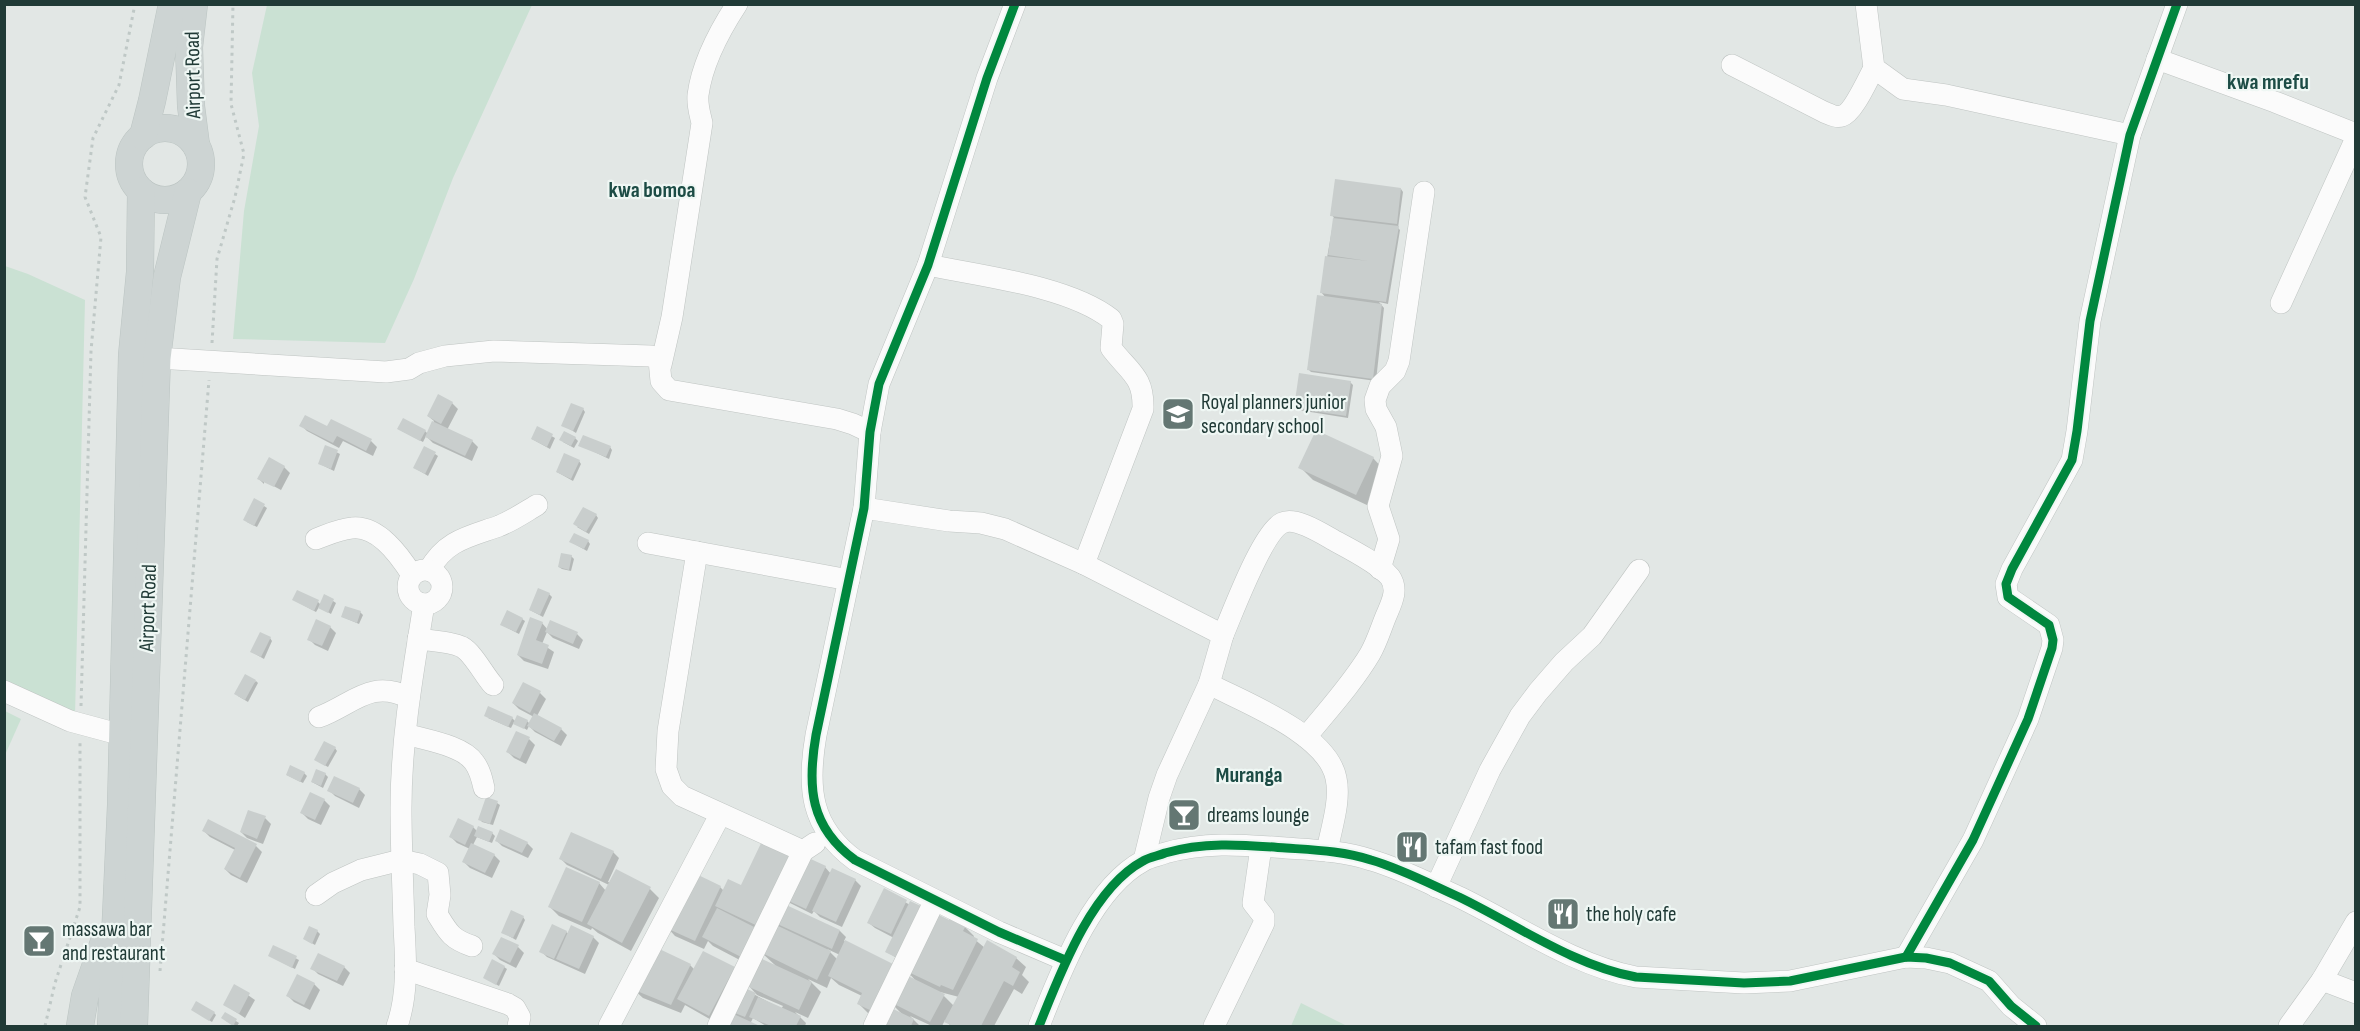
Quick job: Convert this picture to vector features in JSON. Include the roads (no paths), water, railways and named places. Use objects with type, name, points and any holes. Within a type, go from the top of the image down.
[{"type":"main road","name":"Airport Road","points":[[142,136],[152,101],[172,4]]},
{"type":"main road","name":"Airport Road","points":[[194,4],[189,47],[191,106],[196,145]]},
{"type":"main road","points":[[161,128],[172,129],[181,132],[196,145],[201,165],[195,184],[188,192],[169,200],[149,196],[134,183],[129,163],[131,153],[142,136],[161,128]]},
{"type":"main road","name":"Airport Road","points":[[111,1026],[117,904],[132,355],[140,272],[141,191]]},
{"type":"main road","name":"Airport Road","points":[[134,1026],[157,358],[168,276],[188,192]]},
{"type":"main road","points":[[80,1026],[85,996],[117,904]]},
{"type":"street","points":[[737,4],[715,46],[700,83],[698,109],[702,123],[672,316],[661,365],[661,381],[669,390],[837,419],[870,432]]},
{"type":"street","points":[[1732,65],[1824,112],[1842,117],[1849,111],[1874,68],[1866,4]]},
{"type":"street","points":[[1906,957],[1973,840],[2028,719],[2052,648],[2053,640],[2049,625],[2008,597],[2006,584],[2072,460],[2090,321],[2130,135],[2177,4]]},
{"type":"street","points":[[1008,7],[928,265],[879,384],[870,432],[864,508],[812,755],[813,799],[819,819],[827,834],[837,847],[855,860],[999,933],[1065,960]]},
{"type":"street","points":[[2157,59],[2275,102],[2355,136],[2281,303]]},
{"type":"street","points":[[1874,68],[1903,89],[1946,95],[2130,135]]},
{"type":"street","points":[[1380,569],[1389,539],[1378,506],[1392,456],[1386,427],[1376,410],[1376,393],[1383,381],[1395,371],[1399,361],[1424,192]]},
{"type":"street","points":[[928,265],[1036,287],[1073,299],[1111,319],[1113,324],[1110,348],[1139,381],[1143,392],[1143,409],[1084,564]]},
{"type":"street","points":[[157,358],[386,372],[409,369],[419,363],[445,356],[516,351],[651,356],[659,360],[661,365]]},
{"type":"street","points":[[420,573],[438,554],[455,542],[466,536],[501,525],[537,505]]},
{"type":"street","points":[[864,508],[949,521],[981,523],[1005,529],[1084,564],[1223,634]]},
{"type":"street","points":[[1144,860],[1167,775],[1209,684],[1223,634],[1262,548],[1282,522],[1292,521],[1306,525],[1353,551],[1390,578],[1394,588],[1393,600],[1372,651],[1306,737]]},
{"type":"street","points":[[316,539],[353,528],[366,528],[420,573],[439,577],[441,589],[435,600],[424,604],[409,698],[402,774],[401,860],[405,969],[402,1012],[397,1026]]},
{"type":"street","points":[[648,543],[849,580]]},
{"type":"street","points":[[697,552],[668,731],[666,769],[675,790],[720,815],[803,851]]},
{"type":"street","points":[[1436,887],[1491,770],[1520,716],[1564,662],[1592,636],[1639,570]]},
{"type":"street","points":[[418,639],[462,647],[470,653],[481,672],[493,685]]},
{"type":"street","points":[[1209,684],[1306,737],[1333,767],[1337,780],[1337,797],[1327,851]]},
{"type":"street","points":[[319,717],[370,692],[381,690],[409,698]]},
{"type":"street","points":[[4,691],[80,723],[122,735]]},
{"type":"street","points":[[406,734],[460,750],[470,756],[480,772],[484,788]]},
{"type":"street","points":[[609,1026],[720,815]]},
{"type":"street","points":[[718,1026],[803,851],[827,834]]},
{"type":"street","points":[[1039,1026],[1065,960],[1099,901],[1111,888],[1144,860],[1198,845],[1227,844],[1327,851],[1370,859],[1436,887],[1575,956],[1622,975],[1744,983],[1790,981],[1906,957],[1950,963],[1989,981],[2011,1006],[2036,1026]]},
{"type":"street","points":[[1214,1026],[1264,923],[1264,917],[1253,903],[1261,847]]},
{"type":"street","points":[[316,895],[333,883],[361,870],[401,860],[420,864],[438,873],[440,896],[437,914],[456,940],[472,946]]},
{"type":"street","points":[[874,1026],[934,902]]},
{"type":"street","points":[[2289,1026],[2322,980],[2355,922]]},
{"type":"street","points":[[405,969],[508,1004],[515,1008],[520,1017],[518,1026]]},
{"type":"street","points":[[2322,980],[2355,993]]},
{"type":"place","name":"Royal planners junior secondary school","points":[[1178,414]]},
{"type":"place","name":"dreams lounge","points":[[1184,815]]},
{"type":"place","name":"tafam fast food","points":[[1412,847]]},
{"type":"place","name":"the holy cafe","points":[[1563,914]]},
{"type":"place","name":"massawa bar and restaurant","points":[[39,941]]},
{"type":"district","name":"kwa mrefu","points":[[2268,82]]},
{"type":"district","name":"kwa bomoa","points":[[652,190]]},
{"type":"district","name":"Muranga","points":[[1249,775]]}]
